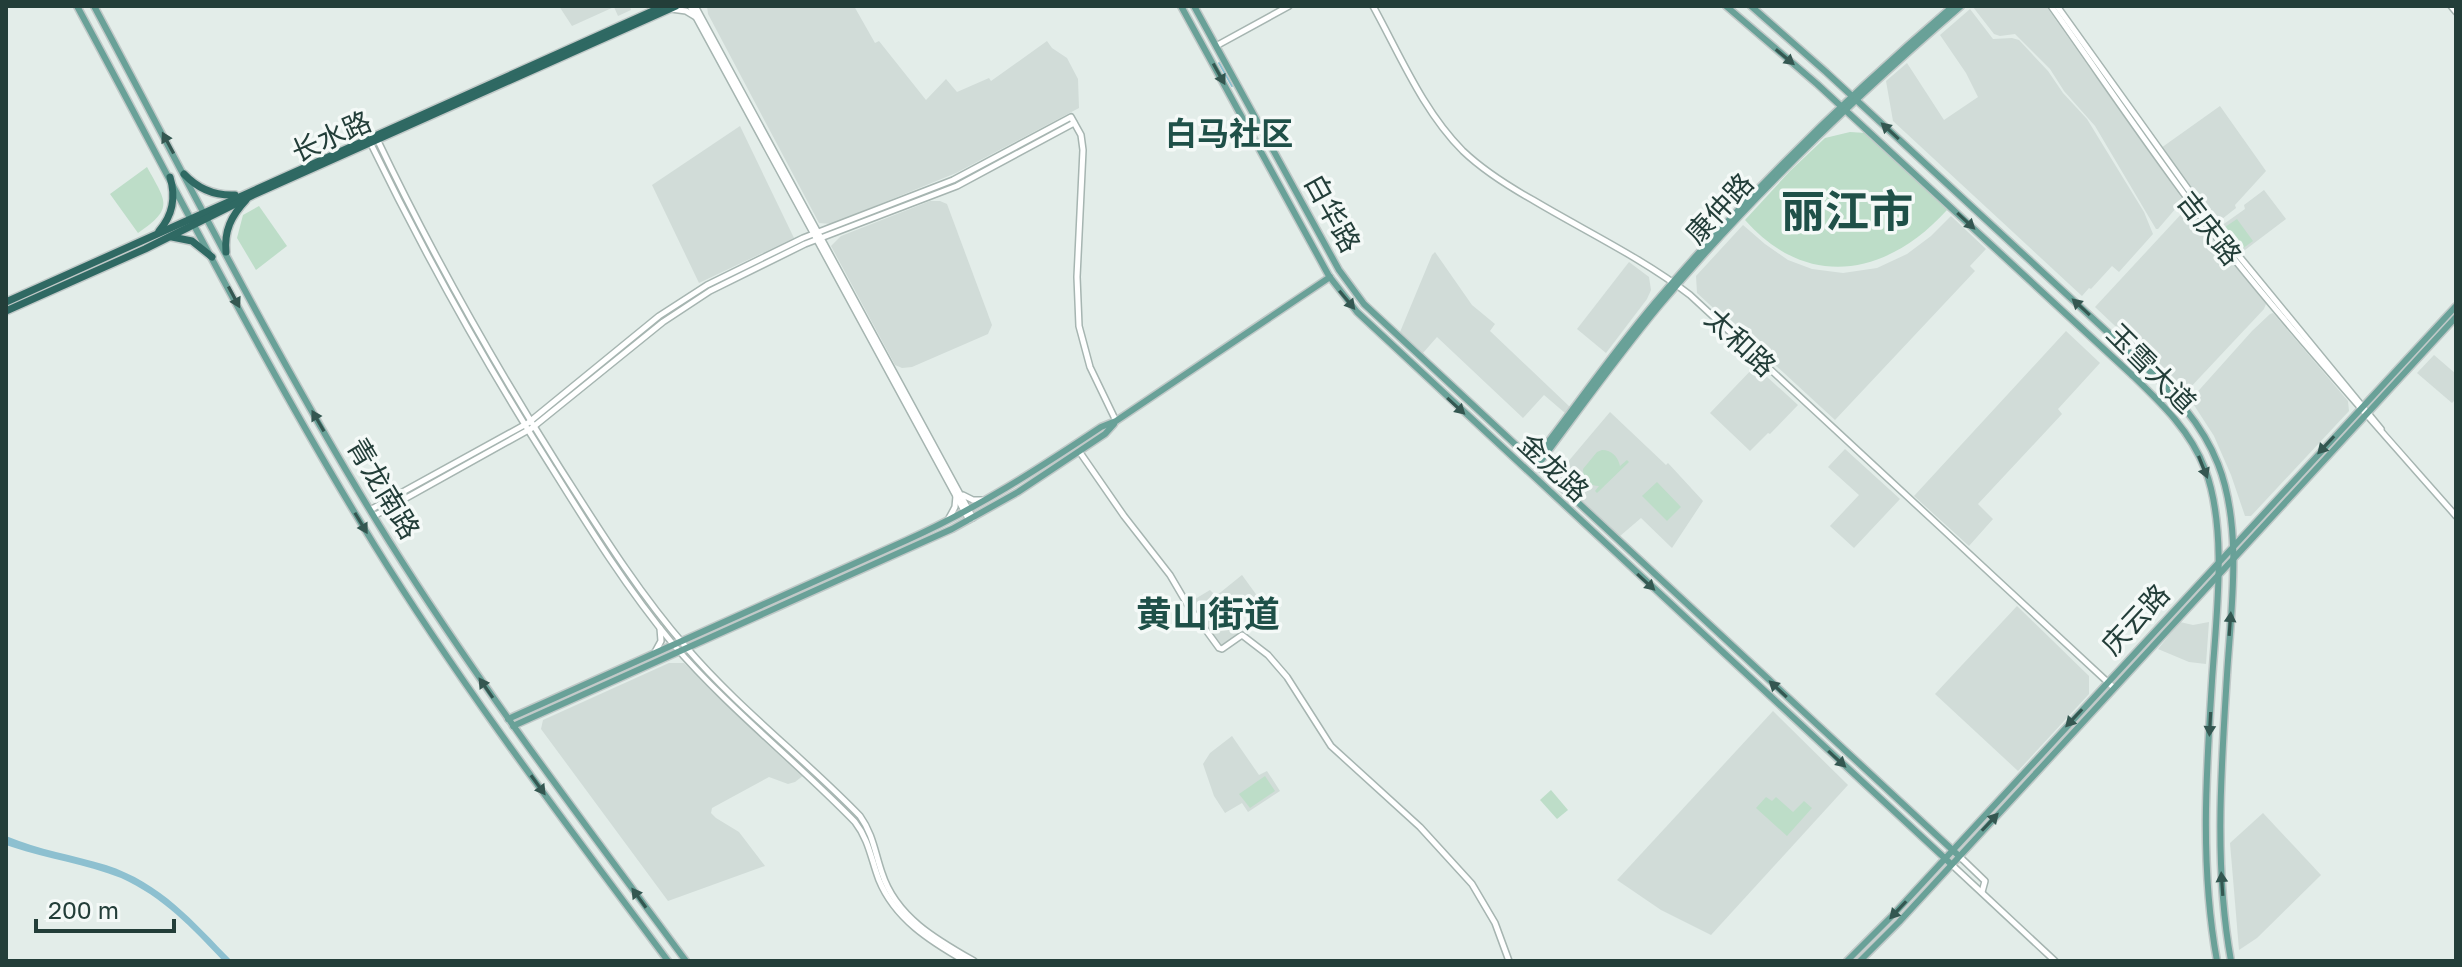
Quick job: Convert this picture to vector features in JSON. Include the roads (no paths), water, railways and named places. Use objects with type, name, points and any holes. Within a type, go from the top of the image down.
[{"type":"highway","name":"长水路","points":[[6,302],[670,7]]},
{"type":"highway","points":[[184,174],[196,186],[211,193],[228,196],[249,194]]},
{"type":"highway","points":[[151,237],[164,226],[171,210],[173,194],[170,177]]},
{"type":"highway","points":[[226,252],[226,236],[231,220],[249,194]]},
{"type":"highway","name":"长水路","points":[[6,311],[169,237],[193,221]]},
{"type":"highway","points":[[169,237],[192,241],[212,257]]},
{"type":"main road","name":"青龙南路","points":[[77,6],[312,440],[398,582],[499,732],[668,961]]},
{"type":"main road","name":"青龙南路","points":[[94,6],[302,393],[372,513],[433,610],[508,719],[686,961]]},
{"type":"main road","name":"金龙路","points":[[1181,6],[1330,277],[1357,312],[1951,864]]},
{"type":"main road","name":"白华路","points":[[1194,6],[1343,278],[1364,304],[1405,343]]},
{"type":"main road","name":"玉雪大道","points":[[1726,6],[1845,109],[2131,374],[2176,419],[2196,450],[2211,488],[2217,522],[2205,830],[2206,880],[2217,961]]},
{"type":"main road","name":"玉雪大道","points":[[1751,6],[2141,363],[2187,410],[2209,443],[2222,473],[2230,509],[2232,547],[2220,825],[2223,898],[2231,961]]},
{"type":"main road","name":"康仲路","points":[[1856,99],[1953,6]]},
{"type":"main road","name":"康仲路","points":[[1535,464],[1675,284],[1845,109],[1961,6]]},
{"type":"main road","points":[[508,719],[967,511],[1101,427],[1116,421],[1330,277]]},
{"type":"main road","name":"庆云路","points":[[1847,961],[2456,306]]},
{"type":"main road","name":"庆云路","points":[[1860,961],[2456,317]]},
{"type":"main road","name":"金龙路","points":[[1405,343],[1959,856]]},
{"type":"main road","points":[[513,726],[971,519],[1105,434],[1116,421]]},
{"type":"street","points":[[693,6],[971,519]]},
{"type":"street","points":[[698,17],[702,6]]},
{"type":"street","points":[[1216,46],[1289,6]]},
{"type":"street","name":"太和路","points":[[1373,6],[1425,102],[1446,132],[1471,158],[1500,181],[1675,284],[1700,304],[2114,688]]},
{"type":"street","name":"吉庆路","points":[[2054,6],[2216,228],[2386,437],[2456,516]]},
{"type":"street","points":[[2451,6],[2456,12]]},
{"type":"street","points":[[670,7],[698,17]]},
{"type":"street","points":[[372,513],[529,426],[687,304],[710,291],[818,236],[954,179],[1073,120],[1081,135],[1083,150],[1077,269],[1079,326],[1090,367],[1116,421]]},
{"type":"street","points":[[372,139],[466,326],[595,534],[660,627],[683,650],[687,660],[855,822],[867,839],[881,884],[901,914],[929,939],[965,961]]},
{"type":"street","points":[[529,426],[674,633],[677,643]]},
{"type":"street","points":[[1079,451],[1219,648],[1242,635],[1268,655],[1294,686],[1331,746],[1398,805],[1465,875],[1493,917],[1509,961]]},
{"type":"street","points":[[957,493],[973,500],[989,499]]},
{"type":"street","points":[[948,521],[957,493]]},
{"type":"street","points":[[655,653],[661,641],[660,627]]},
{"type":"street","points":[[674,633],[694,635]]},
{"type":"street","points":[[697,658],[703,640]]},
{"type":"street","points":[[683,650],[697,658],[860,816],[873,841],[885,882],[904,911],[932,935],[974,961]]},
{"type":"street","points":[[665,658],[687,660]]},
{"type":"street","name":"金龙路","points":[[1959,856],[1985,881],[1982,892]]},
{"type":"street","name":"金龙路","points":[[1951,864],[2055,961]]},
{"type":"water","points":[[6,836],[106,865],[143,882],[175,905],[232,961],[223,961],[176,914],[136,886],[108,873],[6,845]]},
{"type":"waterway","points":[[1219,63],[1232,86]]},
{"type":"district","name":"白马社区","points":[[1229,133]]},
{"type":"district","name":"丽江市","points":[[1847,210]]},
{"type":"district","name":"黄山街道","points":[[1208,613]]}]
